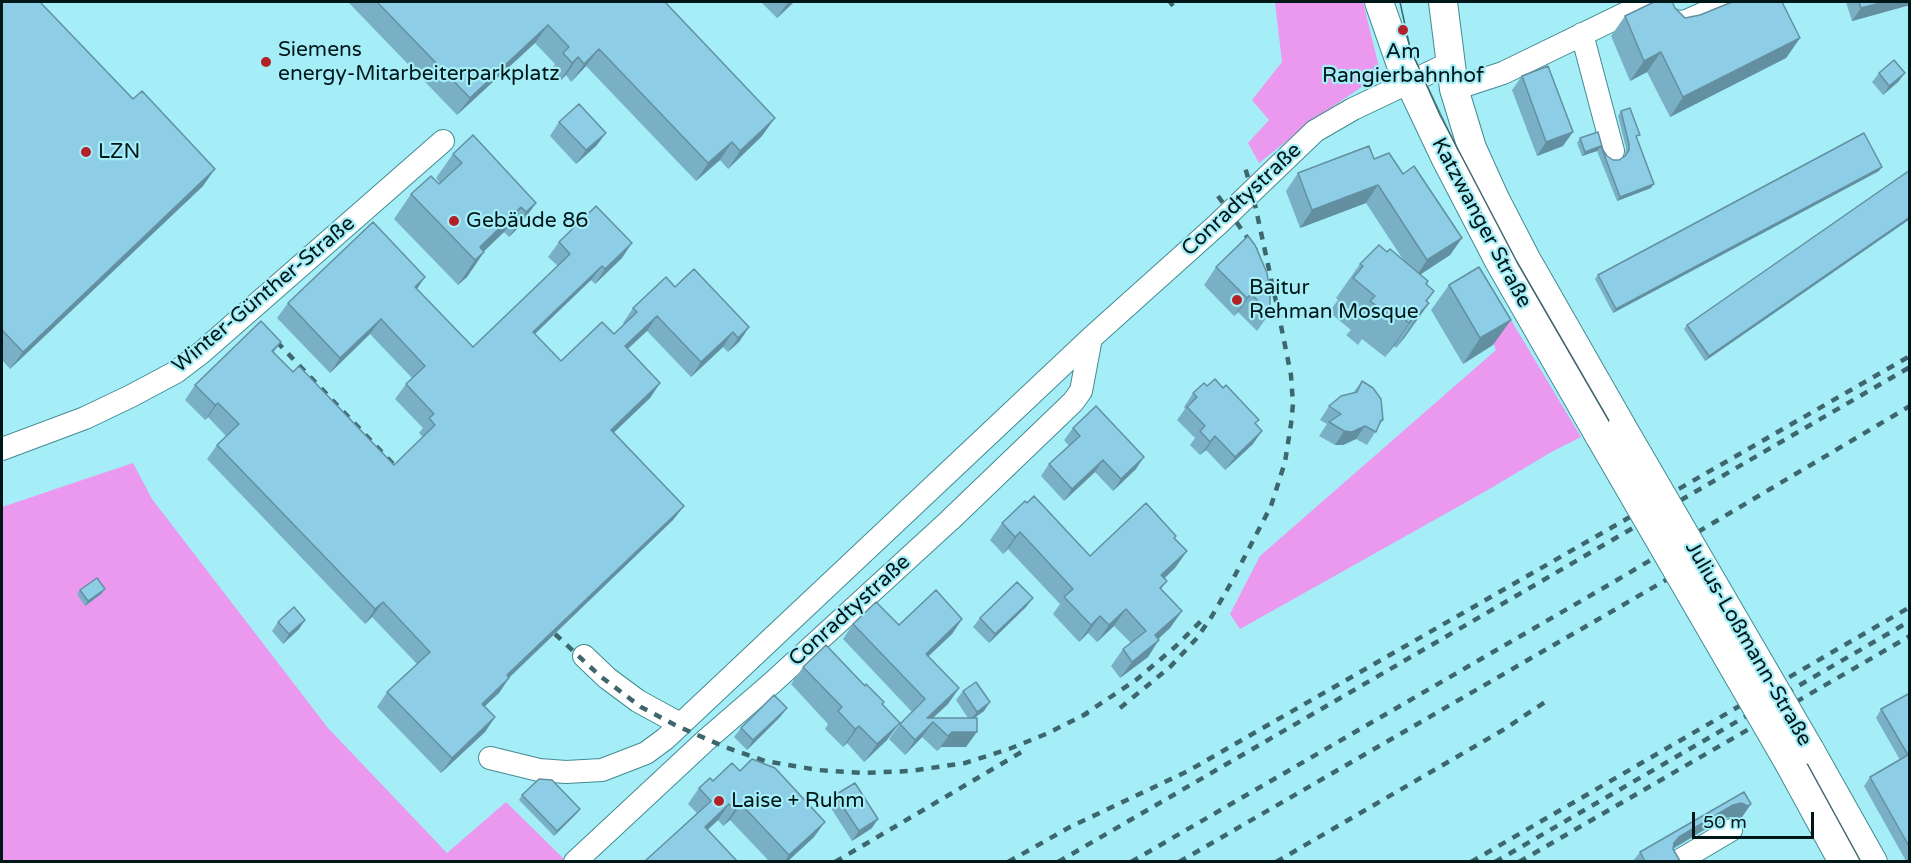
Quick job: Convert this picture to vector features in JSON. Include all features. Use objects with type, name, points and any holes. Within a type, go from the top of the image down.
[{"type":"main road","name":"Katzwanger Straße","points":[[1379,2],[1408,81],[1499,261],[1611,432]]},
{"type":"main road","name":"Katzwanger Straße","points":[[1443,2],[1457,104],[1472,148],[1611,432]]},
{"type":"main road","name":"Julius-Loßmann-Straße","points":[[1611,432],[1799,757],[1873,861]]},
{"type":"main road","name":"Julius-Loßmann-Straße","points":[[1799,757],[1842,861]]},
{"type":"street","name":"Conradtystraße","points":[[490,758],[539,770],[566,772],[602,770],[646,753],[680,724],[1315,131],[1408,81],[1503,73],[1649,2]]},
{"type":"street","points":[[1662,2],[1673,21],[1678,22],[1684,22],[1729,2]]},
{"type":"street","points":[[1582,34],[1613,151]]},
{"type":"street","name":"Winter-Günther-Straße","points":[[2,449],[86,418],[176,372],[201,353],[443,141]]},
{"type":"street","name":"Conradtystraße","points":[[574,861],[950,520],[1073,402],[1081,390],[1091,338]]},
{"type":"street","points":[[584,656],[607,678],[638,701],[680,724]]},
{"type":"street","points":[[1677,861],[1731,830]]},
{"type":"shaded area","points":[[1275,2],[1363,2],[1379,67],[1372,80],[1317,117],[1259,163],[1248,143],[1269,120],[1252,100],[1282,62]]},
{"type":"shaded area","points":[[1469,271],[1487,280],[1581,437],[1240,629],[1230,614],[1260,556],[1496,350],[1477,304]]},
{"type":"shaded area","points":[[133,463],[152,499],[328,728],[447,853],[506,802],[566,861],[2,861],[2,507]]},
{"type":"building","name":"LZN","points":[[2,2],[40,2],[133,99],[142,91],[215,169],[23,352],[2,330]]},
{"type":"building","points":[[377,2],[665,2],[775,118],[740,151],[732,142],[708,163],[599,49],[584,64],[578,57],[572,63],[563,53],[569,47],[548,25],[470,98]]},
{"type":"building","points":[[1654,2],[1672,2],[1685,18],[1700,15],[1732,2],[1782,2],[1800,38],[1683,97],[1661,52],[1644,61],[1625,16]]},
{"type":"building","points":[[1859,2],[1884,2],[1861,8]]},
{"type":"building","points":[[1894,60],[1905,73],[1889,86],[1879,73]]},
{"type":"building","points":[[1548,66],[1573,132],[1546,142],[1522,76]]},
{"type":"building","points":[[579,104],[606,133],[586,150],[559,122]]},
{"type":"building","points":[[1630,108],[1640,135],[1636,136],[1654,184],[1620,197],[1601,146],[1585,152],[1580,138],[1598,132],[1607,156],[1613,160],[1619,160],[1629,150],[1621,111]]},
{"type":"building","points":[[1864,133],[1882,167],[1616,309],[1598,275]]},
{"type":"building","points":[[473,135],[536,203],[526,212],[521,207],[480,247],[484,252],[475,260],[411,194],[431,176],[439,184],[462,163],[453,154]]},
{"type":"building","points":[[1369,146],[1374,159],[1389,153],[1403,174],[1414,166],[1462,238],[1427,260],[1378,185],[1312,210],[1298,173]]},
{"type":"building","points":[[1910,170],[1910,217],[1709,356],[1687,325]]},
{"type":"building","points":[[596,206],[632,243],[605,269],[602,266],[533,332],[561,361],[602,322],[614,334],[637,312],[633,308],[666,277],[675,287],[694,269],[749,327],[738,338],[733,332],[701,362],[657,316],[625,346],[660,383],[611,430],[684,506],[507,675],[509,678],[482,704],[495,717],[452,758],[387,692],[430,652],[383,602],[375,609],[217,445],[239,424],[195,385],[261,321],[281,342],[272,351],[293,372],[299,366],[394,465],[435,425],[429,418],[434,414],[406,384],[425,366],[381,319],[340,358],[288,303],[373,222],[425,277],[415,287],[473,347],[570,254],[559,242]]},
{"type":"building","points":[[1248,236],[1255,245],[1267,273],[1270,313],[1251,294],[1247,298],[1216,267]]},
{"type":"building","points":[[1379,245],[1387,252],[1390,249],[1428,281],[1426,284],[1434,291],[1426,301],[1429,303],[1420,313],[1418,311],[1409,323],[1386,305],[1382,310],[1370,301],[1375,296],[1353,278],[1363,266],[1360,264]]},
{"type":"building","points":[[1479,267],[1511,320],[1480,338],[1449,285]]},
{"type":"building","points":[[1215,379],[1223,388],[1226,385],[1259,420],[1255,423],[1262,431],[1235,457],[1215,436],[1210,442],[1200,431],[1205,426],[1187,407],[1197,397],[1193,393],[1204,383],[1207,386]]},
{"type":"building","points":[[1362,381],[1373,388],[1381,399],[1383,420],[1376,432],[1365,426],[1352,432],[1344,431],[1329,422],[1341,414],[1329,406],[1341,396],[1357,392]]},
{"type":"building","points":[[1096,406],[1144,457],[1121,479],[1103,460],[1072,489],[1049,464],[1080,436],[1073,428]]},
{"type":"building","points":[[1034,496],[1090,556],[1146,503],[1187,551],[1161,575],[1167,581],[1160,588],[1182,611],[1155,635],[1159,640],[1132,662],[1123,649],[1146,631],[1126,609],[1109,625],[1100,616],[1091,625],[1064,597],[1073,589],[1020,532],[1015,537],[1002,523],[1025,501],[1027,503]]},
{"type":"building","points":[[97,578],[105,589],[88,601],[80,590]]},
{"type":"building","points":[[1017,582],[1033,598],[995,634],[980,618]]},
{"type":"building","points":[[936,590],[962,619],[926,654],[959,688],[927,718],[977,718],[977,732],[952,732],[948,736],[933,722],[915,740],[900,724],[925,699],[853,624],[876,602],[899,625]]},
{"type":"building","points":[[294,607],[305,620],[289,634],[278,622]]},
{"type":"building","points":[[826,645],[865,686],[866,684],[884,702],[882,704],[900,723],[877,744],[859,726],[855,729],[838,711],[842,707],[803,667]]},
{"type":"building","points":[[976,682],[990,702],[977,712],[963,691]]},
{"type":"building","points":[[1910,693],[1910,848],[1870,777],[1908,755],[1881,709]]},
{"type":"building","points":[[774,695],[787,708],[753,740],[741,728]]},
{"type":"building","points":[[752,759],[775,768],[825,822],[789,855],[741,804],[735,810],[729,804],[705,827],[737,861],[645,861],[711,801],[699,788],[710,778],[713,781],[732,763],[740,771]]},
{"type":"building","points":[[539,779],[552,780],[580,809],[557,831],[522,795]]},
{"type":"building","points":[[855,783],[878,819],[859,831],[835,795]]},
{"type":"building","points":[[1744,792],[1751,804],[1748,806],[1741,803],[1733,805],[1679,837],[1673,849],[1680,861],[1645,861],[1640,852]]},
{"type":"tram line","points":[[1400,2],[1410,48],[1440,115],[1517,262],[1803,756],[1861,862]]},
{"type":"tram line","points":[[1455,163],[1486,222]]},
{"type":"railway","points":[[1170,2],[1173,6]]},
{"type":"railway","points":[[1120,708],[1170,667],[1197,638],[1212,616],[1271,506],[1285,462],[1293,404],[1291,375],[1252,191],[1244,164]]},
{"type":"railway","points":[[1218,196],[1256,250]]},
{"type":"railway","points":[[277,342],[396,467]]},
{"type":"railway","points":[[1008,862],[1070,827],[1188,771],[1910,356]]},
{"type":"railway","points":[[1058,862],[1910,367]]},
{"type":"railway","points":[[1131,862],[1612,583],[1910,406]]},
{"type":"railway","points":[[1179,862],[1666,580]]},
{"type":"railway","points":[[1471,862],[1910,607]]},
{"type":"railway","points":[[1082,716],[1136,680],[1201,621]]},
{"type":"railway","points":[[1495,862],[1910,621]]},
{"type":"railway","points":[[555,634],[600,676],[641,707],[677,726],[765,761],[818,770],[863,773],[910,771],[965,763],[1046,734],[1088,713]]},
{"type":"railway","points":[[1519,862],[1910,636]]},
{"type":"railway","points":[[1276,862],[1503,730],[1545,702]]},
{"type":"railway","points":[[835,862],[1025,750]]},
{"type":"place","name":"Am Rangierbahnhof","points":[[1403,30]]},
{"type":"place","name":"Siemens energy-Mitarbeiterparkplatz","points":[[266,62]]},
{"type":"place","name":"LZN","points":[[86,152]]},
{"type":"place","name":"Gebäude 86","points":[[454,221]]},
{"type":"place","name":"Baitur Rehman Mosque","points":[[1237,300]]},
{"type":"place","name":"Laise + Ruhm","points":[[719,801]]}]
